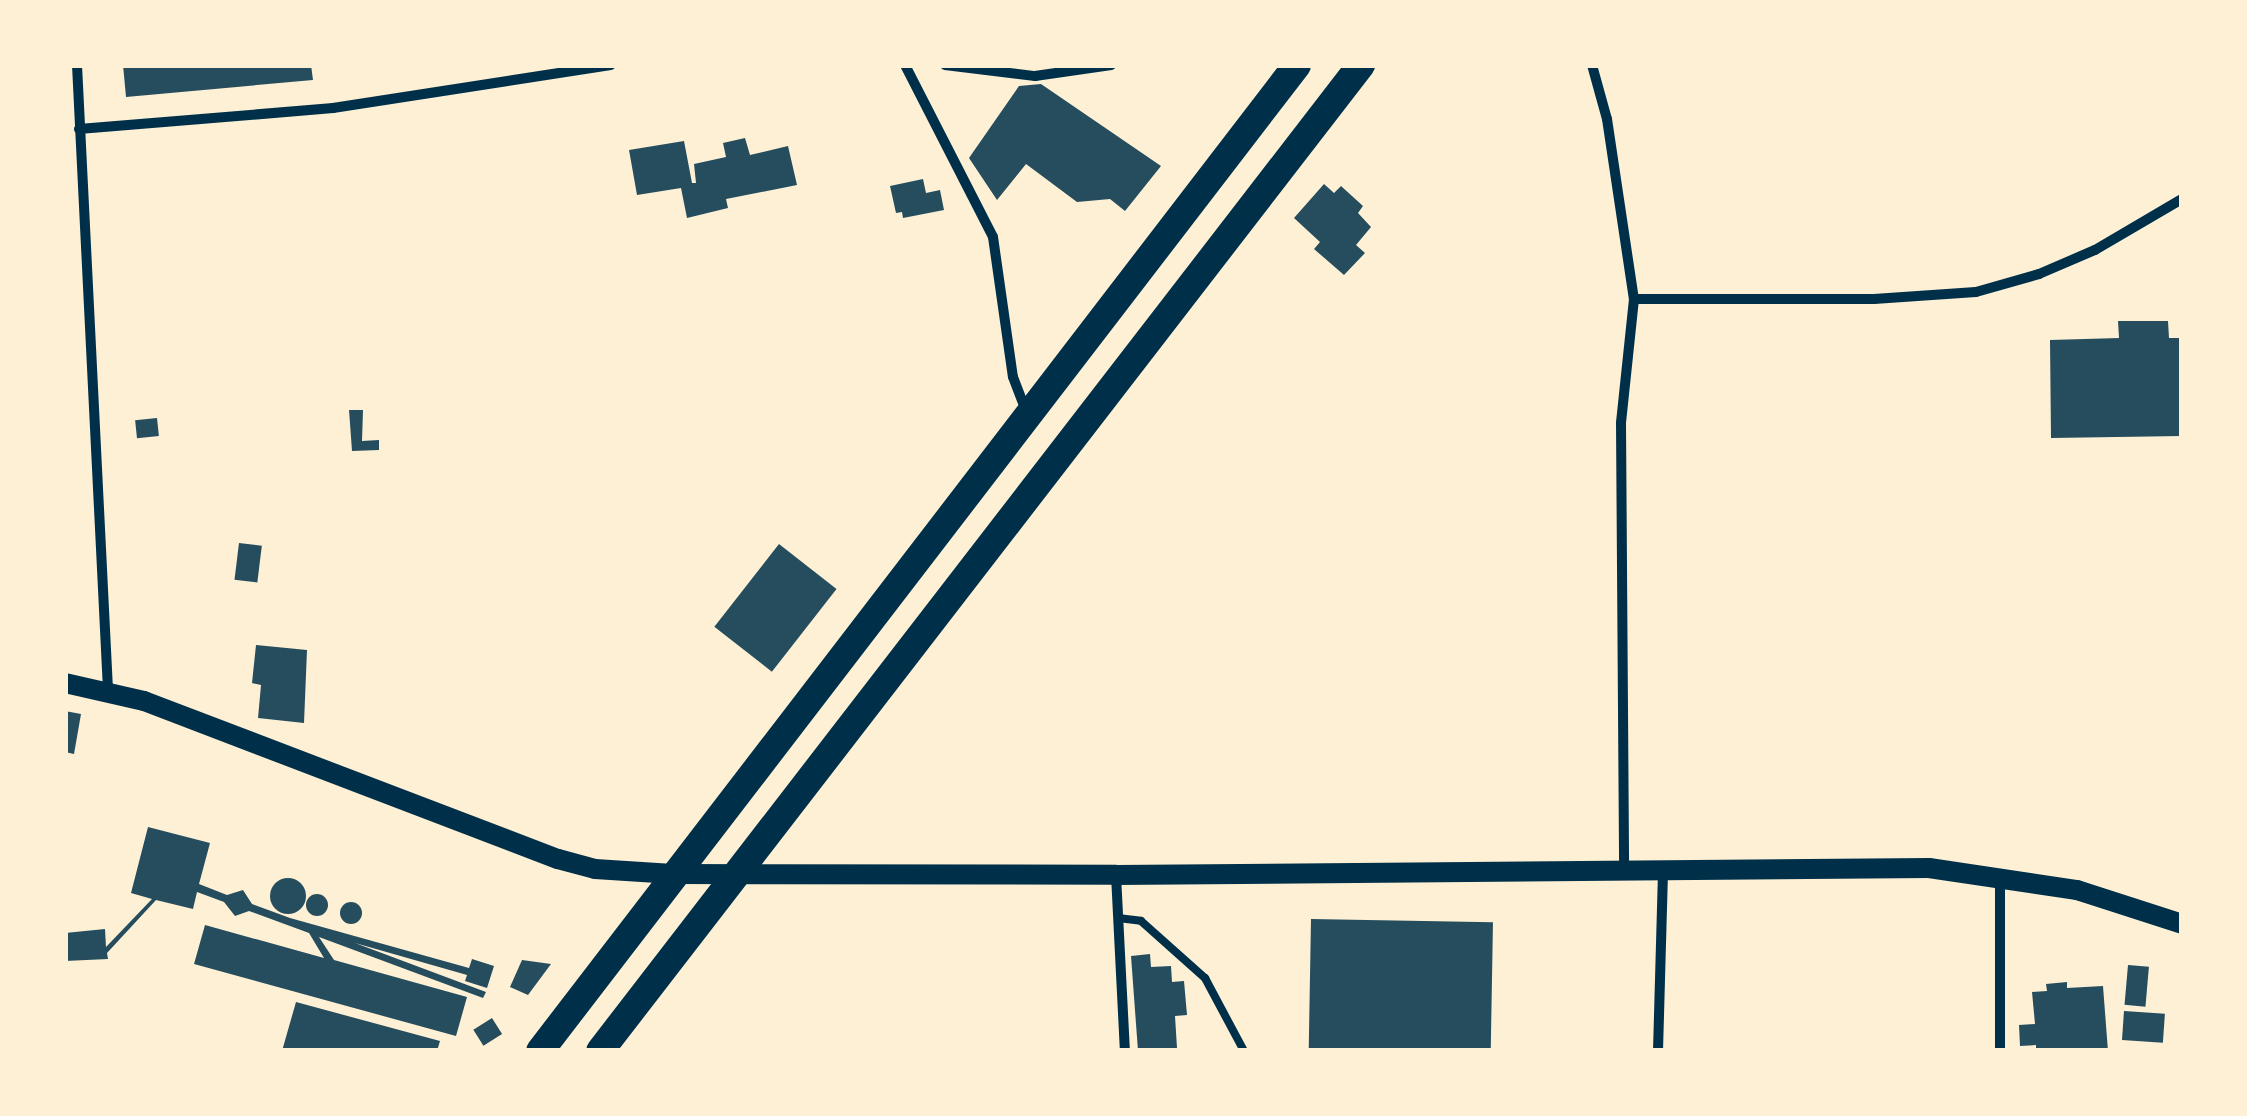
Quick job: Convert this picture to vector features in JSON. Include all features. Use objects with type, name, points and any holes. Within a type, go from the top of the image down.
[{"type":"highway","points":[[540,1051],[1296,65]]},
{"type":"highway","points":[[600,1051],[1362,65]]},
{"type":"main road","points":[[65,683],[108,691],[558,860],[595,869],[674,874],[1116,875],[1929,868],[2000,875],[2077,890],[2182,924]]},
{"type":"street","points":[[77,65],[108,691]]},
{"type":"street","points":[[80,129],[334,108],[611,65]]},
{"type":"street","points":[[905,65],[993,238],[1013,377],[1028,416]]},
{"type":"street","points":[[945,65],[1035,76],[1111,65]]},
{"type":"street","points":[[1592,65],[1607,120],[1634,299],[1620,423],[1624,870]]},
{"type":"street","points":[[1634,299],[1874,299],[1976,292],[2039,274],[2096,250],[2182,199]]},
{"type":"street","points":[[1658,1051],[1663,869]]},
{"type":"street","points":[[1116,875],[1125,1051]]},
{"type":"street","points":[[2000,875],[2000,1051]]},
{"type":"lane","points":[[1118,918],[1141,921],[1205,978],[1244,1051]]},
{"type":"building","points":[[123,65],[311,65],[313,80],[126,97]]},
{"type":"building","points":[[1041,84],[1161,166],[1125,211],[1110,199],[1077,202],[1026,164],[997,200],[969,158],[1019,86]]},
{"type":"building","points":[[745,138],[750,155],[788,146],[797,185],[726,199],[728,208],[687,218],[681,188],[637,195],[629,150],[684,141],[692,183],[696,183],[694,164],[726,157],[723,143]]},
{"type":"building","points":[[923,179],[926,193],[940,190],[944,210],[903,218],[902,212],[896,213],[890,186]]},
{"type":"building","points":[[1324,184],[1334,193],[1341,186],[1363,206],[1358,213],[1371,227],[1356,245],[1365,253],[1344,275],[1314,249],[1320,242],[1294,218]]},
{"type":"building","points":[[2118,321],[2168,321],[2169,338],[2182,338],[2182,436],[2051,438],[2050,340],[2119,338]]},
{"type":"building","points":[[349,410],[363,410],[362,441],[379,440],[379,450],[352,451]]},
{"type":"building","points":[[157,418],[159,436],[137,438],[135,420]]},
{"type":"building","points":[[239,543],[262,546],[257,583],[234,580]]},
{"type":"building","points":[[779,544],[837,589],[772,672],[714,627]]},
{"type":"building","points":[[256,645],[307,650],[304,723],[258,718],[261,685],[252,683]]},
{"type":"building","points":[[65,711],[81,714],[74,754],[65,752]]},
{"type":"building","points":[[148,827],[210,843],[199,884],[227,895],[243,890],[252,904],[290,918],[469,968],[472,959],[494,966],[487,988],[465,981],[467,975],[355,943],[486,992],[483,998],[319,937],[334,960],[467,997],[456,1036],[194,964],[205,925],[324,958],[309,933],[249,911],[235,916],[224,902],[197,892],[193,909],[156,900],[107,953],[108,959],[65,961],[65,933],[105,929],[106,947],[152,899],[131,893]]},
{"type":"building","points":[[288,878],[301,883],[306,896],[301,909],[288,914],[275,909],[270,896],[275,883]]},
{"type":"building","points":[[317,894],[325,897],[325,913],[317,916],[309,913],[306,905],[309,897]]},
{"type":"building","points":[[351,902],[362,913],[351,924],[340,913]]},
{"type":"building","points":[[1311,919],[1493,922],[1491,1051],[1309,1051]]},
{"type":"building","points":[[1150,954],[1151,967],[1171,966],[1172,982],[1184,981],[1187,1015],[1175,1016],[1177,1048],[1138,1051],[1131,956]]},
{"type":"building","points":[[522,960],[551,964],[528,995],[510,987]]},
{"type":"building","points":[[2128,965],[2149,967],[2145,1007],[2125,1005]]},
{"type":"building","points":[[2067,982],[2067,988],[2103,986],[2108,1051],[2036,1051],[2036,1045],[2020,1046],[2019,1025],[2035,1024],[2032,992],[2047,991],[2046,984]]},
{"type":"building","points":[[296,1002],[440,1041],[437,1051],[282,1051]]},
{"type":"building","points":[[2124,1011],[2165,1014],[2163,1043],[2122,1040]]},
{"type":"building","points":[[492,1018],[502,1034],[483,1046],[473,1030]]}]
